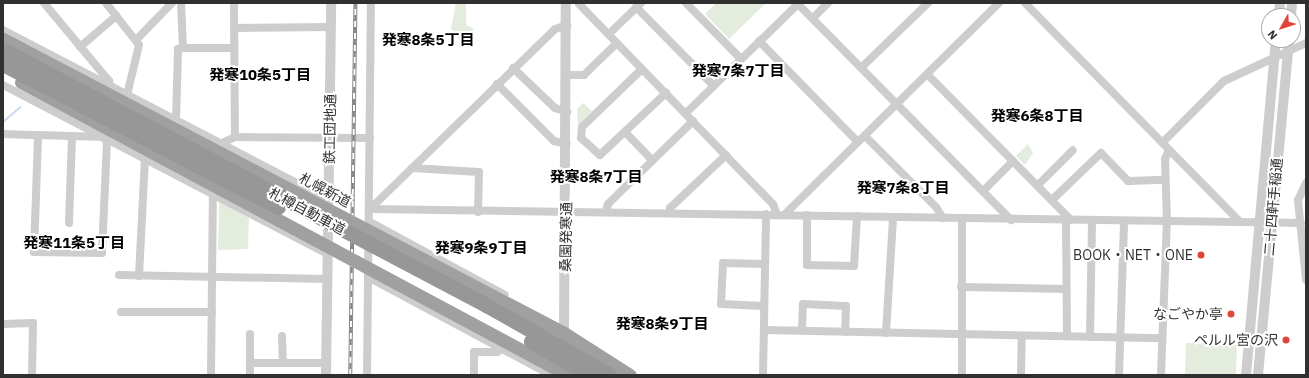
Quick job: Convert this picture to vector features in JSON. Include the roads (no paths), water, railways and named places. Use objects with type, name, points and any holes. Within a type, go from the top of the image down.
[{"type":"highway","name":"札幌新道","points":[[3,39],[564,333],[630,375]]},
{"type":"highway","name":"札樽自動車道","points":[[3,50],[486,305],[610,375]]},
{"type":"highway","name":"札樽自動車道","points":[[3,64],[474,310],[589,375]]},
{"type":"highway","points":[[3,72],[565,375]]},
{"type":"street","points":[[44,3],[110,81],[108,85]]},
{"type":"street","points":[[80,47],[111,9],[118,3]]},
{"type":"street","points":[[136,40],[172,3]]},
{"type":"street","points":[[181,3],[183,48]]},
{"type":"street","points":[[234,3],[235,137]]},
{"type":"street","name":"鉄工団地通","points":[[326,375],[331,3]]},
{"type":"street","points":[[367,375],[370,222],[371,3]]},
{"type":"street","points":[[686,113],[798,3],[984,190],[1011,220]]},
{"type":"street","points":[[813,18],[828,3]]},
{"type":"street","points":[[862,67],[928,3]]},
{"type":"street","points":[[780,215],[865,136],[999,3]]},
{"type":"street","points":[[1025,3],[1240,222]]},
{"type":"street","points":[[566,6],[580,4],[773,204],[780,215]]},
{"type":"street","points":[[609,34],[639,5],[713,85]]},
{"type":"street","points":[[691,5],[741,58]]},
{"type":"street","name":"桑園発寒通","points":[[565,375],[564,333],[567,212],[566,6]]},
{"type":"street","points":[[111,9],[140,45],[127,95]]},
{"type":"street","points":[[370,209],[554,29],[566,25]]},
{"type":"street","points":[[234,28],[331,27]]},
{"type":"street","points":[[3,30],[329,200]]},
{"type":"street","points":[[759,41],[858,142]]},
{"type":"street","points":[[567,75],[584,75],[617,43]]},
{"type":"street","points":[[176,121],[178,48],[234,48]]},
{"type":"street","name":"二十四軒手稲通","points":[[1246,375],[1261,222],[1275,48]]},
{"type":"street","points":[[1163,142],[1224,80],[1268,61],[1284,48]]},
{"type":"street","name":"二十四軒手稲通","points":[[1258,375],[1288,48]]},
{"type":"street","points":[[513,68],[555,108],[567,112]]},
{"type":"street","points":[[642,69],[582,126],[581,138],[600,156],[666,93]]},
{"type":"street","points":[[927,74],[1038,185],[1069,220],[1066,290],[1067,336]]},
{"type":"street","points":[[3,84],[328,254]]},
{"type":"street","points":[[497,84],[554,141],[567,144]]},
{"type":"street","points":[[606,212],[608,204],[693,121]]},
{"type":"street","points":[[69,223],[76,136],[81,126]]},
{"type":"street","points":[[625,132],[652,160]]},
{"type":"street","points":[[3,134],[103,137]]},
{"type":"street","points":[[38,135],[34,252],[102,252],[106,142],[103,137]]},
{"type":"street","points":[[865,136],[936,207],[943,218]]},
{"type":"street","points":[[220,144],[235,137],[370,138]]},
{"type":"street","points":[[1038,185],[1073,150]]},
{"type":"street","points":[[1161,375],[1167,222],[1165,159],[1169,150]]},
{"type":"street","points":[[1052,200],[1101,153],[1128,180],[1165,180]]},
{"type":"street","points":[[670,214],[670,208],[726,155]]},
{"type":"street","points":[[139,276],[145,159]]},
{"type":"street","points":[[984,190],[1013,161]]},
{"type":"street","points":[[412,168],[479,172],[478,212]]},
{"type":"street","points":[[1306,183],[1298,200],[1306,280]]},
{"type":"street","points":[[211,375],[213,195]]},
{"type":"street","points":[[370,209],[478,212],[766,214],[1011,220],[1301,223]]},
{"type":"street","points":[[762,375],[766,214]]},
{"type":"street","points":[[807,216],[807,266],[854,266],[856,216]]},
{"type":"street","points":[[886,333],[893,218]]},
{"type":"street","points":[[962,219],[962,375]]},
{"type":"street","points":[[1090,337],[1092,221]]},
{"type":"street","points":[[1119,375],[1124,221]]},
{"type":"street","points":[[370,222],[556,322],[564,333]]},
{"type":"street","points":[[764,306],[721,304],[723,263],[765,264]]},
{"type":"street","points":[[119,275],[327,279]]},
{"type":"street","points":[[368,277],[551,375]]},
{"type":"street","points":[[961,287],[1066,290]]},
{"type":"street","points":[[802,330],[803,304],[846,306],[845,332]]},
{"type":"street","points":[[121,312],[212,312]]},
{"type":"street","points":[[3,324],[33,323],[32,375]]},
{"type":"street","points":[[764,330],[1162,338]]},
{"type":"street","points":[[250,334],[250,375]]},
{"type":"street","points":[[282,336],[283,363]]},
{"type":"street","points":[[1021,375],[1022,336]]},
{"type":"street","points":[[474,375],[474,352],[497,352],[502,349]]},
{"type":"street","points":[[250,363],[327,363]]},
{"type":"waterway","points":[[3,122],[20,107]]},
{"type":"railway","points":[[350,375],[355,3]]},
{"type":"place","name":"BOOK・NET・ONE","points":[[1201,255]]},
{"type":"place","name":"なごやか亭","points":[[1231,314]]},
{"type":"place","name":"ペルル宮の沢","points":[[1286,340]]},
{"type":"district","name":"発寒8条5丁目","points":[[428,40]]},
{"type":"district","name":"発寒7条7丁目","points":[[738,71]]},
{"type":"district","name":"発寒10条5丁目","points":[[260,75]]},
{"type":"district","name":"発寒6条8丁目","points":[[1037,116]]},
{"type":"district","name":"発寒8条7丁目","points":[[596,177]]},
{"type":"district","name":"発寒7条8丁目","points":[[903,188]]},
{"type":"district","name":"発寒11条5丁目","points":[[74,243]]},
{"type":"district","name":"発寒9条9丁目","points":[[481,248]]},
{"type":"district","name":"発寒8条9丁目","points":[[662,324]]}]
